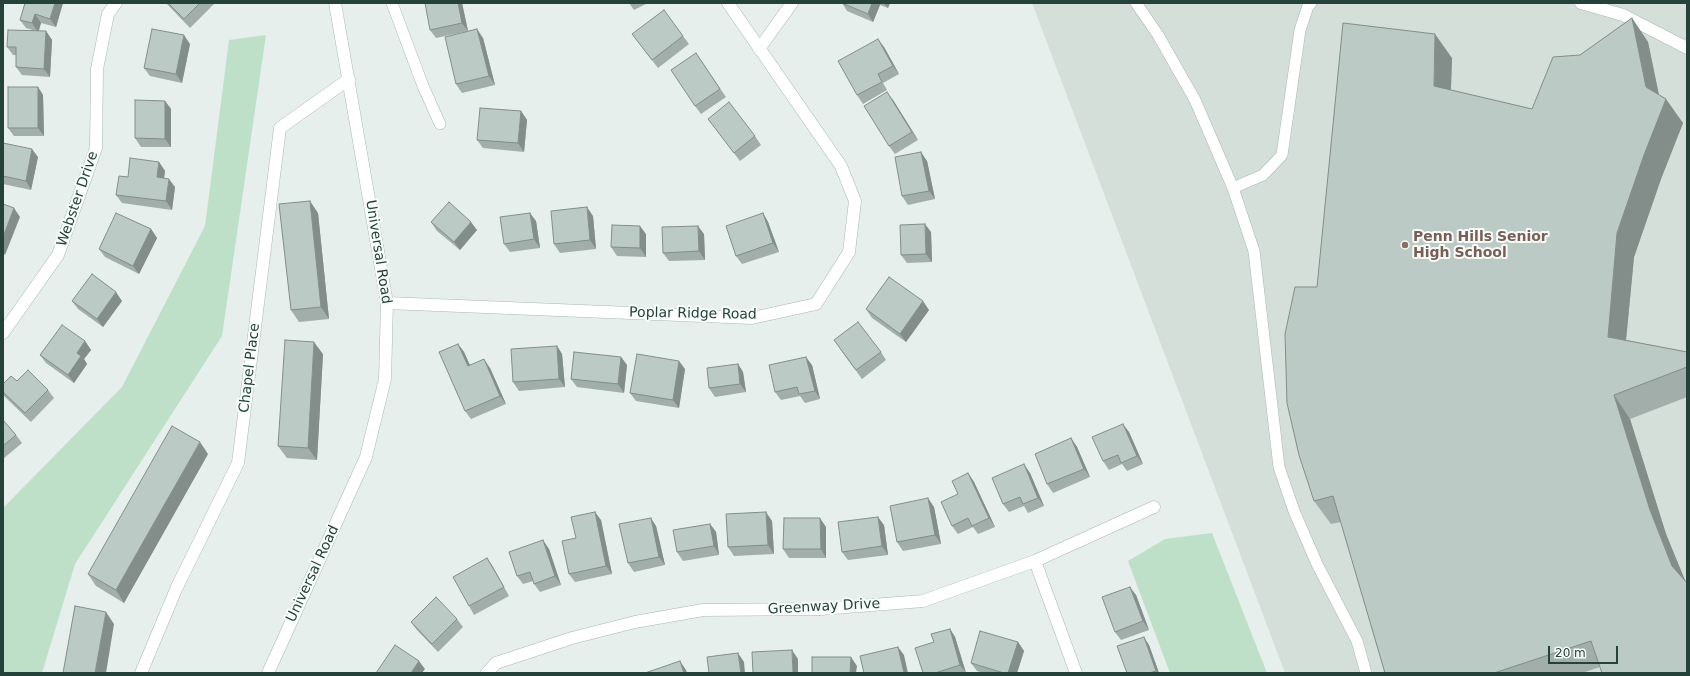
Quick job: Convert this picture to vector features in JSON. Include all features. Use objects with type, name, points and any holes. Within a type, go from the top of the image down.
[{"type":"street","name":"Webster Drive","points":[[3,333],[58,255],[96,148],[97,69],[108,14],[116,3]]},
{"type":"street","name":"Universal Road","points":[[268,673],[366,457],[385,379],[387,303],[335,3]]},
{"type":"street","name":"Poplar Ridge Road","points":[[387,303],[752,318],[816,304],[849,252],[855,201],[841,166],[728,3]]},
{"type":"street","points":[[759,49],[792,3]]},
{"type":"street","points":[[1580,3],[1623,15],[1687,48]]},
{"type":"street","name":"Chapel Place","points":[[141,673],[177,587],[238,463],[280,128],[349,80]]},
{"type":"street","name":"Greenway Drive","points":[[487,673],[496,663],[572,638],[635,622],[703,610],[821,609],[922,601],[1034,561],[1154,507]]},
{"type":"street","points":[[1034,561],[1076,673]]},
{"type":"lane","points":[[392,3],[423,86],[440,124]]},
{"type":"lane","points":[[1136,3],[1158,35],[1195,100],[1233,188],[1254,251],[1279,467],[1294,511],[1316,564],[1357,641],[1366,673]]},
{"type":"lane","points":[[1233,188],[1263,175],[1282,155],[1300,30],[1308,6],[1311,3]]},
{"type":"shaded area","name":"Penn Hills Senior High School","points":[[1032,3],[1687,3],[1687,673],[1285,673]]},
{"type":"green space","points":[[266,35],[222,336],[75,564],[42,673],[3,673],[3,508],[122,387],[205,226],[229,40]]},
{"type":"green space","points":[[1212,533],[1267,673],[1170,673],[1128,561],[1165,539]]},
{"type":"building","points":[[25,3],[55,3],[50,19],[35,14],[32,23],[20,20]]},
{"type":"building","points":[[168,3],[200,3],[184,19]]},
{"type":"building","points":[[425,3],[458,3],[462,23],[430,30]]},
{"type":"building","points":[[842,3],[872,3],[868,14]]},
{"type":"building","points":[[664,10],[683,36],[652,60],[632,34]]},
{"type":"building","name":"Penn Hills Senior High School","points":[[1632,18],[1646,87],[1666,99],[1644,155],[1617,233],[1608,337],[1687,352],[1687,367],[1614,395],[1650,510],[1672,566],[1687,583],[1687,673],[1602,673],[1591,641],[1494,673],[1385,673],[1333,496],[1314,501],[1299,455],[1287,403],[1285,334],[1295,287],[1317,287],[1343,23],[1435,34],[1434,86],[1532,109],[1553,57],[1580,55]]},
{"type":"building","points":[[152,29],[184,35],[176,74],[144,68]]},
{"type":"building","points":[[477,29],[489,76],[456,84],[445,37]]},
{"type":"building","points":[[8,30],[46,31],[44,69],[16,67],[16,47],[7,47]]},
{"type":"building","points":[[878,39],[893,66],[878,74],[882,82],[857,95],[838,61]]},
{"type":"building","points":[[696,53],[720,89],[695,106],[671,70]]},
{"type":"building","points":[[8,87],[38,87],[38,128],[8,128]]},
{"type":"building","points":[[887,92],[912,132],[889,146],[864,106]]},
{"type":"building","points":[[135,100],[165,101],[165,139],[135,138]]},
{"type":"building","points":[[729,102],[755,136],[734,153],[708,119]]},
{"type":"building","points":[[480,108],[521,111],[518,143],[477,140]]},
{"type":"building","points":[[3,143],[32,149],[26,181],[3,176]]},
{"type":"building","points":[[921,152],[929,191],[902,196],[895,157]]},
{"type":"building","points":[[130,158],[159,162],[157,177],[169,179],[166,201],[116,195],[119,176],[128,177]]},
{"type":"building","points":[[310,201],[321,307],[291,310],[279,204]]},
{"type":"building","points":[[449,202],[471,222],[454,242],[431,222]]},
{"type":"building","points":[[3,204],[14,208],[3,237]]},
{"type":"building","points":[[587,207],[590,240],[554,244],[551,211]]},
{"type":"building","points":[[116,213],[151,229],[133,266],[99,249]]},
{"type":"building","points":[[530,213],[534,239],[504,244],[500,217]]},
{"type":"building","points":[[763,213],[773,243],[736,256],[726,226]]},
{"type":"building","points":[[925,224],[926,254],[901,255],[900,225]]},
{"type":"building","points":[[612,225],[640,226],[640,248],[611,247]]},
{"type":"building","points":[[698,226],[699,251],[663,253],[662,227]]},
{"type":"building","points":[[92,274],[116,292],[97,319],[72,301]]},
{"type":"building","points":[[889,277],[923,301],[900,334],[866,309]]},
{"type":"building","points":[[858,322],[881,352],[856,370],[834,340]]},
{"type":"building","points":[[62,325],[85,341],[77,353],[81,356],[68,375],[40,355]]},
{"type":"building","points":[[285,340],[314,342],[308,448],[278,446]]},
{"type":"building","points":[[458,344],[468,366],[484,359],[500,396],[465,411],[439,352]]},
{"type":"building","points":[[557,346],[559,379],[513,382],[511,349]]},
{"type":"building","points":[[574,352],[621,357],[618,384],[571,379]]},
{"type":"building","points":[[637,354],[679,361],[673,400],[630,393]]},
{"type":"building","points":[[806,357],[815,391],[799,394],[797,387],[775,392],[769,365]]},
{"type":"building","points":[[738,364],[740,384],[709,388],[707,368]]},
{"type":"building","points":[[28,370],[48,390],[25,413],[3,392],[3,384],[11,376],[17,381]]},
{"type":"building","points":[[3,420],[16,435],[3,446]]},
{"type":"building","points":[[1123,424],[1137,456],[1121,463],[1118,455],[1103,461],[1092,437]]},
{"type":"building","points":[[172,426],[200,442],[116,590],[88,574]]},
{"type":"building","points":[[1071,438],[1084,469],[1047,484],[1035,454]]},
{"type":"building","points":[[1024,464],[1038,498],[1023,504],[1020,497],[1003,504],[992,478]]},
{"type":"building","points":[[968,473],[989,518],[972,526],[968,518],[952,526],[941,502],[958,494],[952,481]]},
{"type":"building","points":[[928,498],[935,535],[897,542],[890,506]]},
{"type":"building","points":[[595,512],[606,566],[569,574],[562,541],[576,538],[571,517]]},
{"type":"building","points":[[766,512],[768,545],[728,547],[726,514]]},
{"type":"building","points":[[878,517],[882,546],[842,552],[838,522]]},
{"type":"building","points":[[651,518],[659,557],[628,563],[619,524]]},
{"type":"building","points":[[784,518],[820,518],[821,549],[783,549]]},
{"type":"building","points":[[710,524],[714,546],[677,552],[673,530]]},
{"type":"building","points":[[543,540],[555,576],[534,584],[530,572],[517,576],[509,552]]},
{"type":"building","points":[[487,558],[504,587],[469,606],[453,577]]},
{"type":"building","points":[[1130,587],[1143,621],[1115,632],[1102,597]]},
{"type":"building","points":[[436,597],[457,619],[432,644],[411,622]]},
{"type":"building","points":[[75,606],[106,612],[95,673],[63,673]]},
{"type":"building","points":[[950,629],[960,665],[935,673],[923,673],[915,648],[934,642],[931,634]]},
{"type":"building","points":[[980,631],[1018,642],[1008,673],[971,663]]},
{"type":"building","points":[[1144,637],[1156,671],[1149,673],[1127,673],[1117,646]]},
{"type":"building","points":[[395,645],[419,661],[411,673],[376,673]]},
{"type":"building","points":[[898,647],[904,673],[864,673],[860,656]]},
{"type":"building","points":[[792,650],[793,673],[753,673],[752,652]]},
{"type":"building","points":[[738,653],[741,673],[709,673],[707,657]]},
{"type":"building","points":[[812,657],[851,657],[850,673],[812,673]]},
{"type":"building","points":[[680,661],[684,673],[645,673]]},
{"type":"place","name":"Penn Hills Senior High School","points":[[1405,245]]}]
